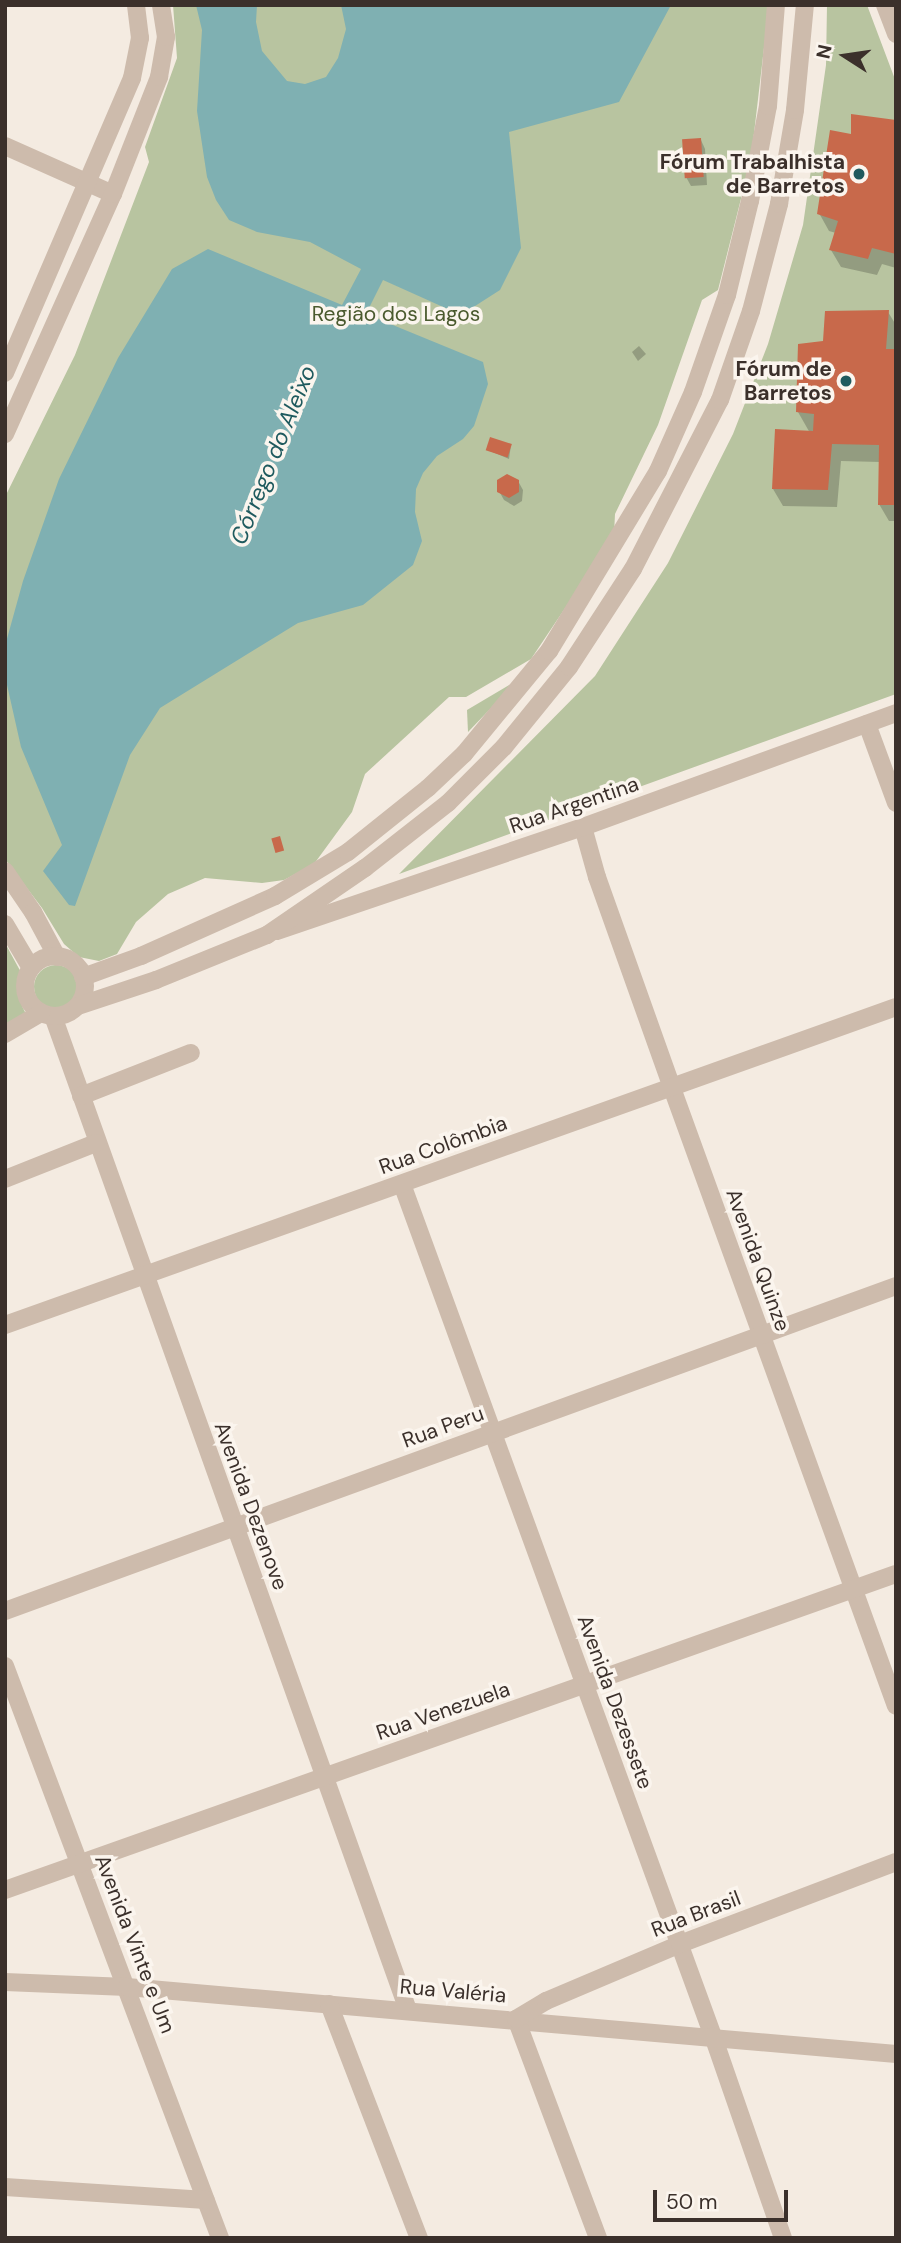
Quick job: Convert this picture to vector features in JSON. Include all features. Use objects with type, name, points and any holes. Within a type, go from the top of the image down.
[{"type":"street","points":[[5,373],[132,78],[140,38],[136,5]]},
{"type":"street","points":[[5,434],[113,194],[159,76],[166,37],[160,5]]},
{"type":"street","points":[[83,977],[141,956],[275,896],[348,852],[428,788],[464,754],[489,727],[548,651],[658,471],[692,392],[722,307],[750,201],[768,106],[776,5]]},
{"type":"street","points":[[5,1034],[47,1015],[65,1015],[78,1006],[156,980],[267,935],[365,868],[448,803],[504,747],[569,667],[633,569],[720,400],[751,311],[779,204],[795,110],[805,5]]},
{"type":"street","points":[[885,5],[896,34]]},
{"type":"street","points":[[5,146],[113,194]]},
{"type":"street","name":"Rua Argentina","points":[[267,935],[583,827],[896,713]]},
{"type":"street","points":[[867,724],[896,803]]},
{"type":"street","name":"Avenida Quinze","points":[[583,827],[672,1088],[896,1706]]},
{"type":"street","points":[[5,871],[33,912],[57,957]]},
{"type":"street","points":[[5,924],[31,968]]},
{"type":"street","points":[[47,1015],[27,998],[25,988],[31,968],[43,959],[57,957],[74,962],[83,977],[84,992],[78,1006]]},
{"type":"street","name":"Rua Colômbia","points":[[5,1325],[672,1088],[771,1049],[896,1007]]},
{"type":"street","name":"Avenida Dezenove","points":[[47,1015],[81,1096],[408,2010]]},
{"type":"street","points":[[81,1096],[191,1053]]},
{"type":"street","points":[[5,1179],[96,1143]]},
{"type":"street","name":"Avenida Dezessete","points":[[402,1184],[680,1944],[783,2238]]},
{"type":"street","name":"Rua Peru","points":[[5,1611],[896,1286]]},
{"type":"street","name":"Rua Venezuela","points":[[5,1890],[896,1574]]},
{"type":"street","name":"Avenida Vinte e Um","points":[[5,1666],[220,2238]]},
{"type":"street","name":"Rua Brasil","points":[[516,2019],[546,2001],[680,1944],[896,1862]]},
{"type":"street","name":"Rua Valéria","points":[[5,1982],[127,1987],[896,2054]]},
{"type":"street","points":[[329,2004],[419,2238]]},
{"type":"street","points":[[516,2019],[598,2238]]},
{"type":"street","points":[[5,2187],[206,2200]]},
{"type":"green space","name":"Região dos Lagos","points":[[173,5],[769,5],[751,159],[718,290],[702,300],[658,425],[615,514],[614,535],[531,659],[466,697],[449,697],[365,774],[352,812],[314,864],[284,880],[262,883],[205,878],[168,894],[136,922],[117,954],[99,961],[79,957],[64,944],[42,908],[5,859],[5,497],[75,355],[149,162],[145,147],[177,58]]},
{"type":"green space","points":[[827,5],[867,5],[896,82],[896,694],[399,874],[595,676],[668,563],[733,434],[768,344],[803,225],[826,65]]},
{"type":"green space","points":[[511,684],[493,706],[468,732],[467,710]]},
{"type":"green space","points":[[5,943],[23,976],[22,1006],[27,1016],[5,1028]]},
{"type":"green space","points":[[56,965],[71,972],[78,987],[71,1002],[56,1009],[41,1002],[34,987],[41,972]]},
{"type":"water","name":"Córrego do Aleixo","points":[[196,5],[257,5],[256,22],[262,51],[287,81],[305,84],[326,77],[338,58],[346,29],[341,5],[671,5],[619,102],[509,132],[521,248],[500,290],[461,315],[383,280],[366,314],[483,362],[488,384],[474,426],[463,439],[437,456],[423,473],[416,489],[415,512],[422,541],[413,565],[363,605],[298,623],[160,708],[130,755],[75,906],[69,905],[43,871],[62,845],[21,747],[5,676],[5,646],[23,581],[59,479],[118,358],[172,269],[208,249],[342,305],[361,269],[310,242],[257,232],[229,220],[216,200],[207,177],[197,111],[202,30]]},
{"type":"building","name":"Fórum Trabalhista de Barretos","points":[[851,114],[896,120],[896,254],[872,248],[868,259],[829,250],[838,221],[817,214],[830,130],[851,134]]},
{"type":"building","points":[[701,138],[704,177],[685,178],[682,139]]},
{"type":"building","name":"Fórum de Barretos","points":[[889,310],[886,349],[896,349],[896,505],[878,505],[879,445],[832,444],[828,490],[772,489],[775,429],[813,431],[814,414],[796,412],[798,344],[823,341],[825,311]]},
{"type":"building","points":[[490,437],[512,444],[508,457],[486,450]]},
{"type":"building","points":[[507,474],[519,480],[519,492],[509,498],[497,492],[497,480]]},
{"type":"building","points":[[280,836],[284,850],[275,853],[271,838]]},
{"type":"place","name":"Fórum Trabalhista de Barretos","points":[[859,174]]},
{"type":"place","name":"Fórum de Barretos","points":[[846,381]]}]
